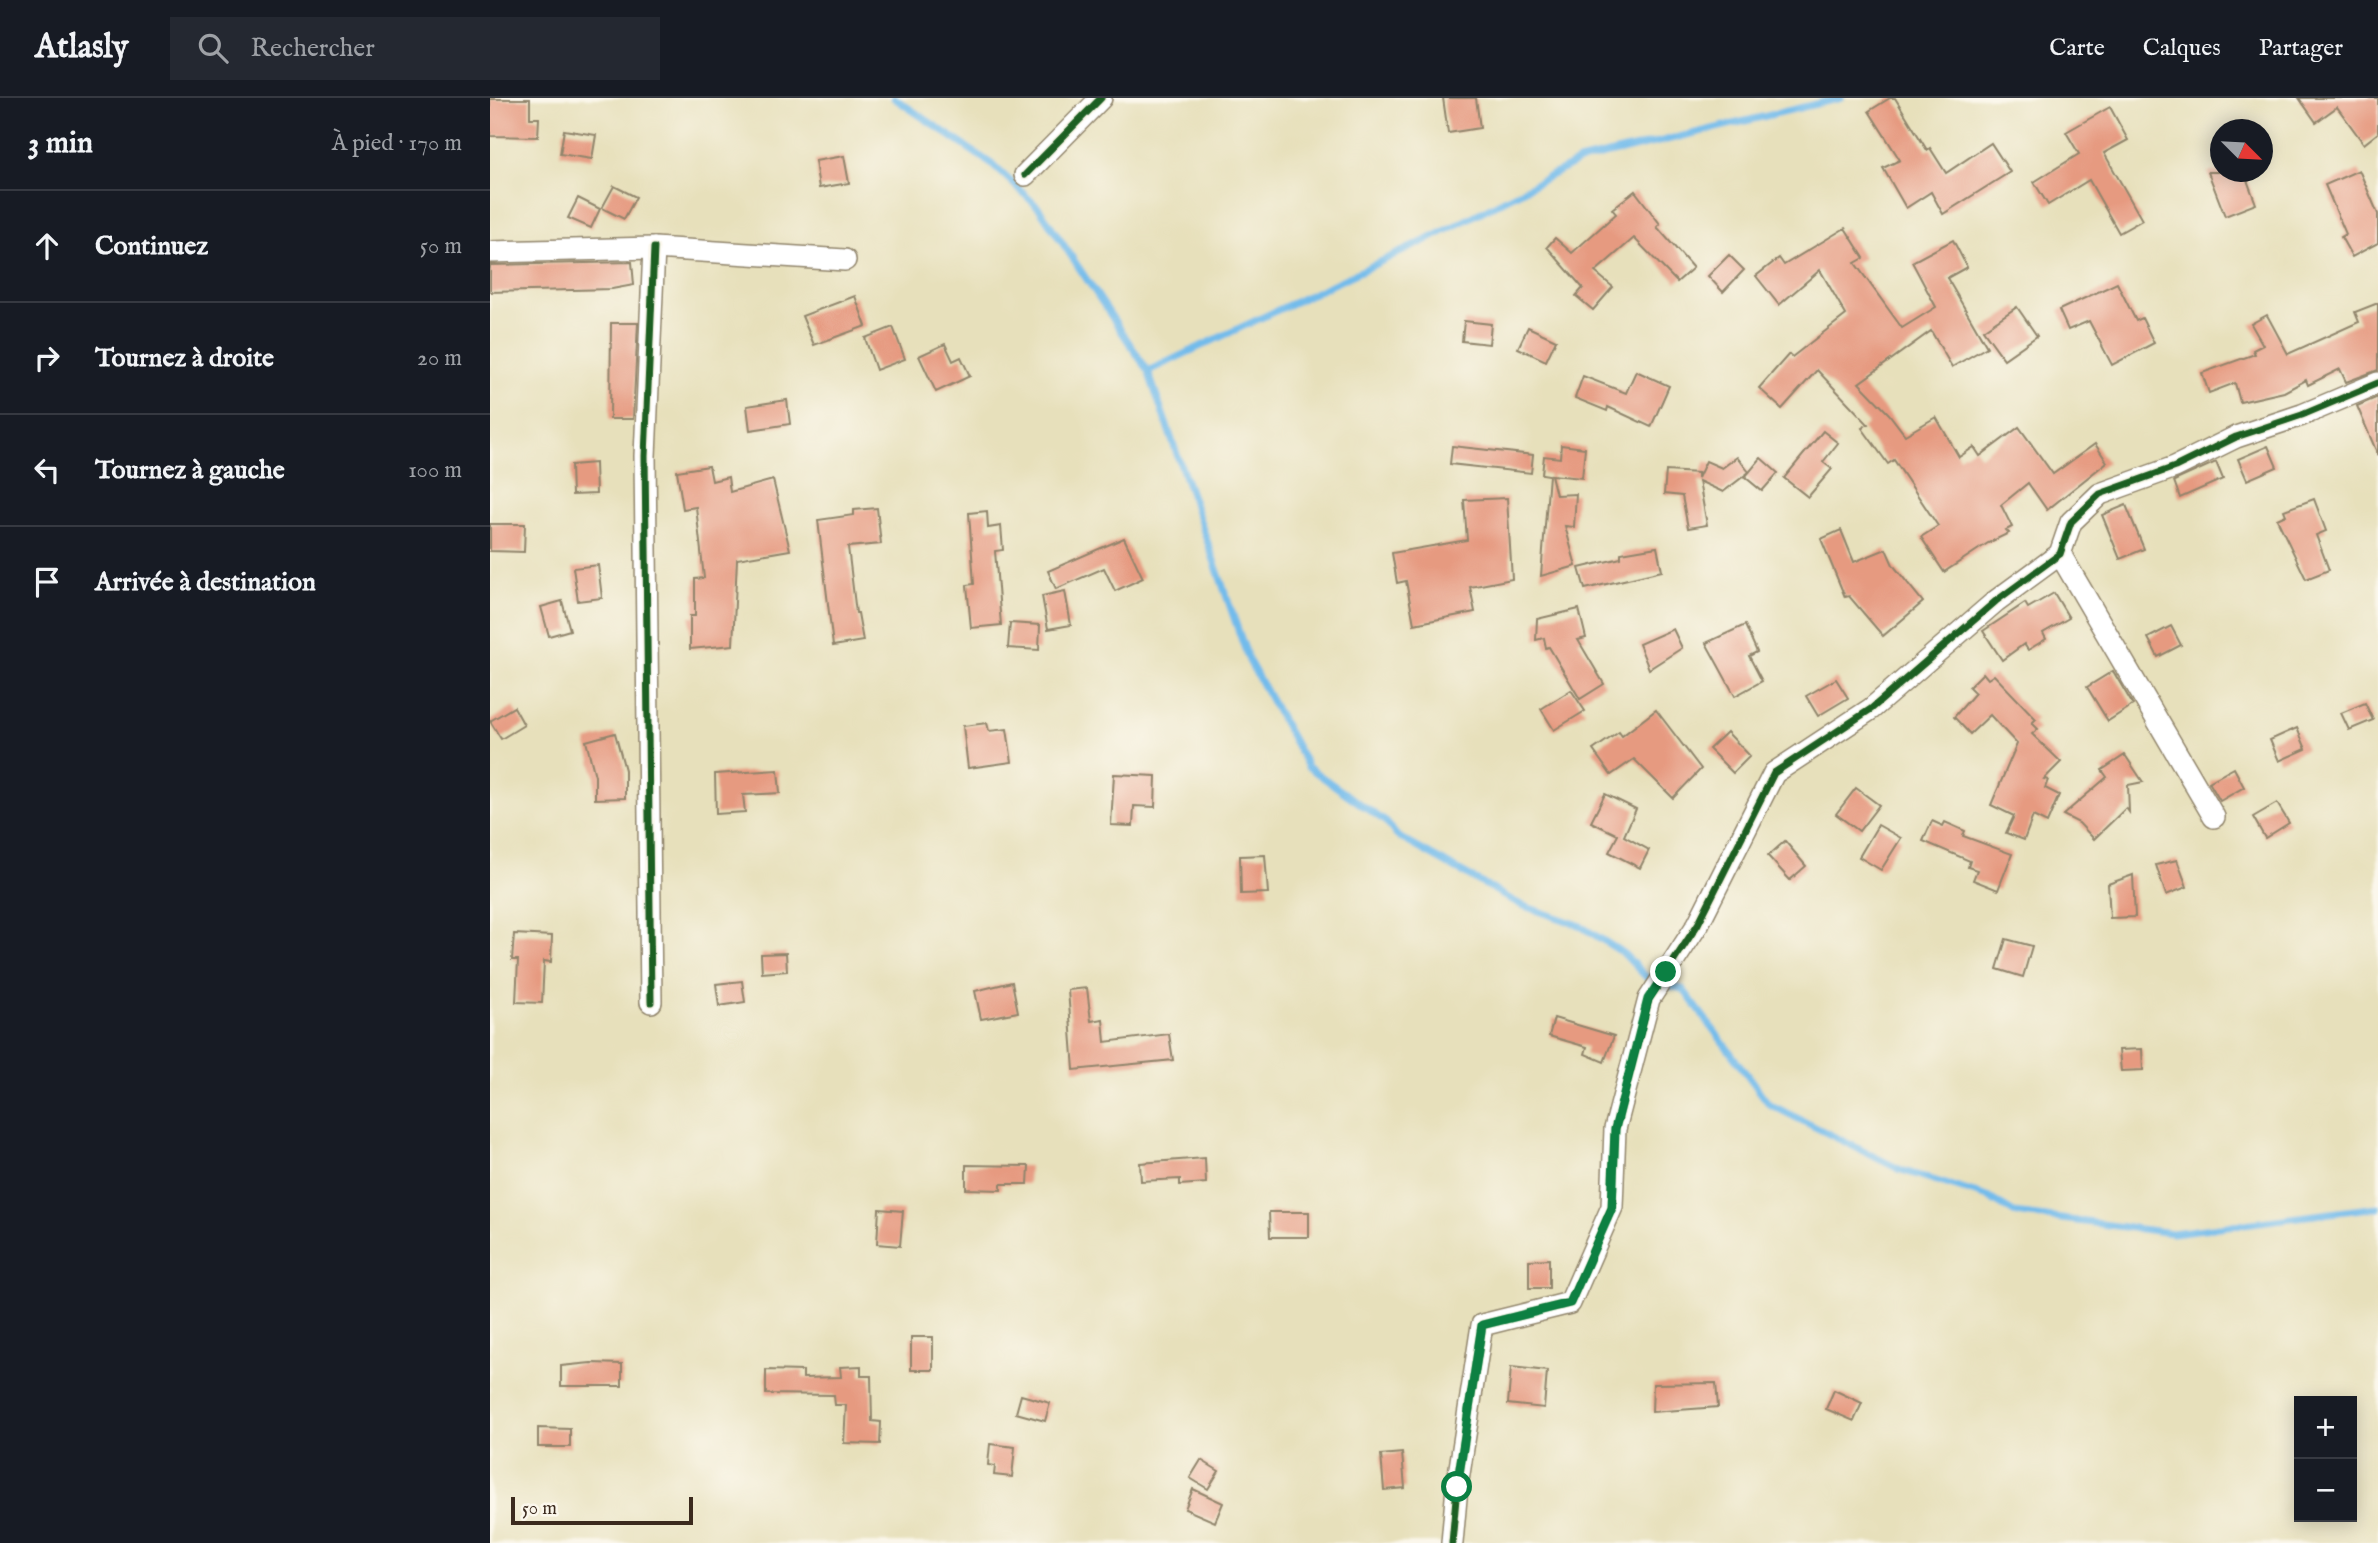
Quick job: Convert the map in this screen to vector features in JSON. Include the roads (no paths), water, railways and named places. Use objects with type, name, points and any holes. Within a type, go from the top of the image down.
[{"type":"street","points":[[1025,175],[1101,98]]},
{"type":"street","points":[[490,252],[654,248],[845,260]]},
{"type":"street","points":[[651,1002],[645,456],[654,248]]},
{"type":"street","points":[[1452,1543],[1457,1487],[1482,1325],[1570,1303],[1612,1208],[1615,1129],[1648,999],[1698,924],[1774,773],[1871,709],[1975,618],[2060,554],[2071,522],[2100,494],[2175,467],[2236,437],[2302,415],[2378,383]]},
{"type":"street","points":[[2060,554],[2214,817]]},
{"type":"waterway","points":[[894,98],[993,165],[1039,208],[1148,371],[1249,661],[1308,767],[1386,822],[1397,836],[1521,905],[1579,925],[1623,953],[1650,981],[1683,989],[1769,1104],[1901,1170],[1988,1197],[2014,1213],[2172,1233],[2378,1207]]},
{"type":"waterway","points":[[1148,371],[1433,237],[1579,161],[1841,98]]}]
